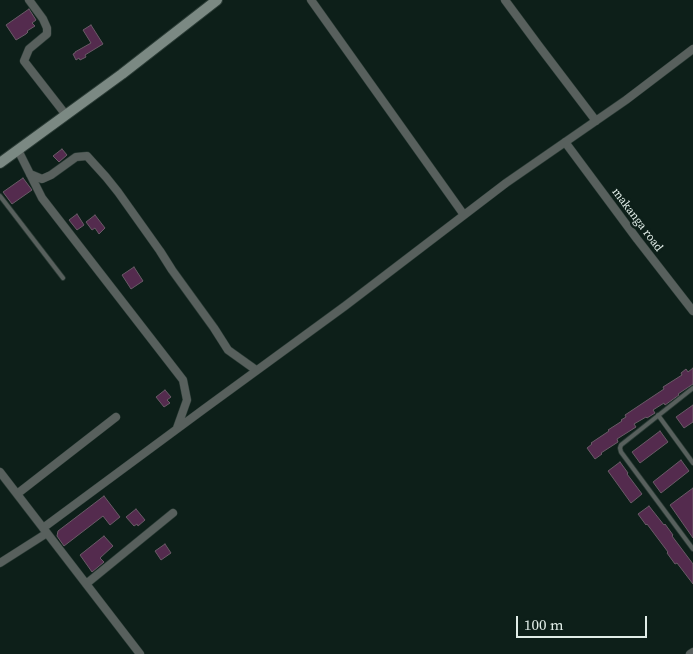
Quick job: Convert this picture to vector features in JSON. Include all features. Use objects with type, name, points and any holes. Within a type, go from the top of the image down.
[{"type":"street","points":[[29,0],[43,19],[48,34],[29,49],[24,61],[66,115]]},
{"type":"street","points":[[0,163],[122,74],[217,0]]},
{"type":"street","points":[[311,0],[464,215]]},
{"type":"street","points":[[505,0],[596,121]]},
{"type":"street","points":[[0,563],[178,428],[345,306],[506,183],[626,100],[693,49]]},
{"type":"street","name":"makanga road","points":[[565,142],[693,311]]},
{"type":"street","points":[[18,150],[42,198],[183,380],[187,400],[178,428]]},
{"type":"street","points":[[30,174],[42,179],[52,175],[76,157],[87,156],[118,192],[228,350],[256,370]]},
{"type":"street","points":[[17,494],[116,417]]},
{"type":"street","points":[[0,472],[140,654]]},
{"type":"street","points":[[86,584],[173,513]]},
{"type":"lane","points":[[0,196],[63,278]]},
{"type":"lane","points":[[693,388],[621,445],[620,448],[621,452],[693,549]]},
{"type":"lane","points":[[658,415],[693,463]]},
{"type":"building","points":[[29,9],[36,20],[32,23],[35,26],[16,40],[6,25]]},
{"type":"building","points":[[91,25],[103,44],[85,55],[86,57],[76,60],[73,54],[91,43],[83,30]]},
{"type":"building","points":[[62,149],[67,155],[59,162],[53,156]]},
{"type":"building","points":[[23,178],[32,190],[12,204],[3,192]]},
{"type":"building","points":[[77,214],[84,225],[77,230],[69,220]]},
{"type":"building","points":[[95,215],[105,228],[99,234],[95,228],[92,230],[86,222]]},
{"type":"building","points":[[134,267],[143,281],[131,289],[122,275]]},
{"type":"building","points":[[693,368],[693,384],[665,405],[664,403],[653,410],[655,413],[634,424],[636,427],[617,439],[618,442],[595,459],[587,448],[591,443],[622,421],[626,417],[625,415],[682,375],[681,373],[686,369],[688,372]]},
{"type":"building","points":[[165,390],[171,397],[167,400],[170,403],[164,407],[156,397]]},
{"type":"building","points":[[693,405],[693,422],[684,428],[676,417]]},
{"type":"building","points":[[660,431],[668,442],[640,463],[632,452]]},
{"type":"building","points":[[681,460],[689,471],[661,493],[653,482]]},
{"type":"building","points":[[620,462],[642,494],[631,503],[608,471]]},
{"type":"building","points":[[693,488],[693,538],[670,505]]},
{"type":"building","points":[[104,496],[120,517],[110,525],[103,516],[64,546],[57,536],[58,531]]},
{"type":"building","points":[[649,506],[665,524],[693,564],[693,584],[677,563],[675,564],[668,552],[638,514]]},
{"type":"building","points":[[136,509],[145,520],[138,526],[137,524],[134,526],[126,517]]},
{"type":"building","points":[[104,536],[113,546],[100,558],[104,562],[92,572],[80,555]]},
{"type":"building","points":[[165,544],[171,553],[161,560],[155,551]]}]
